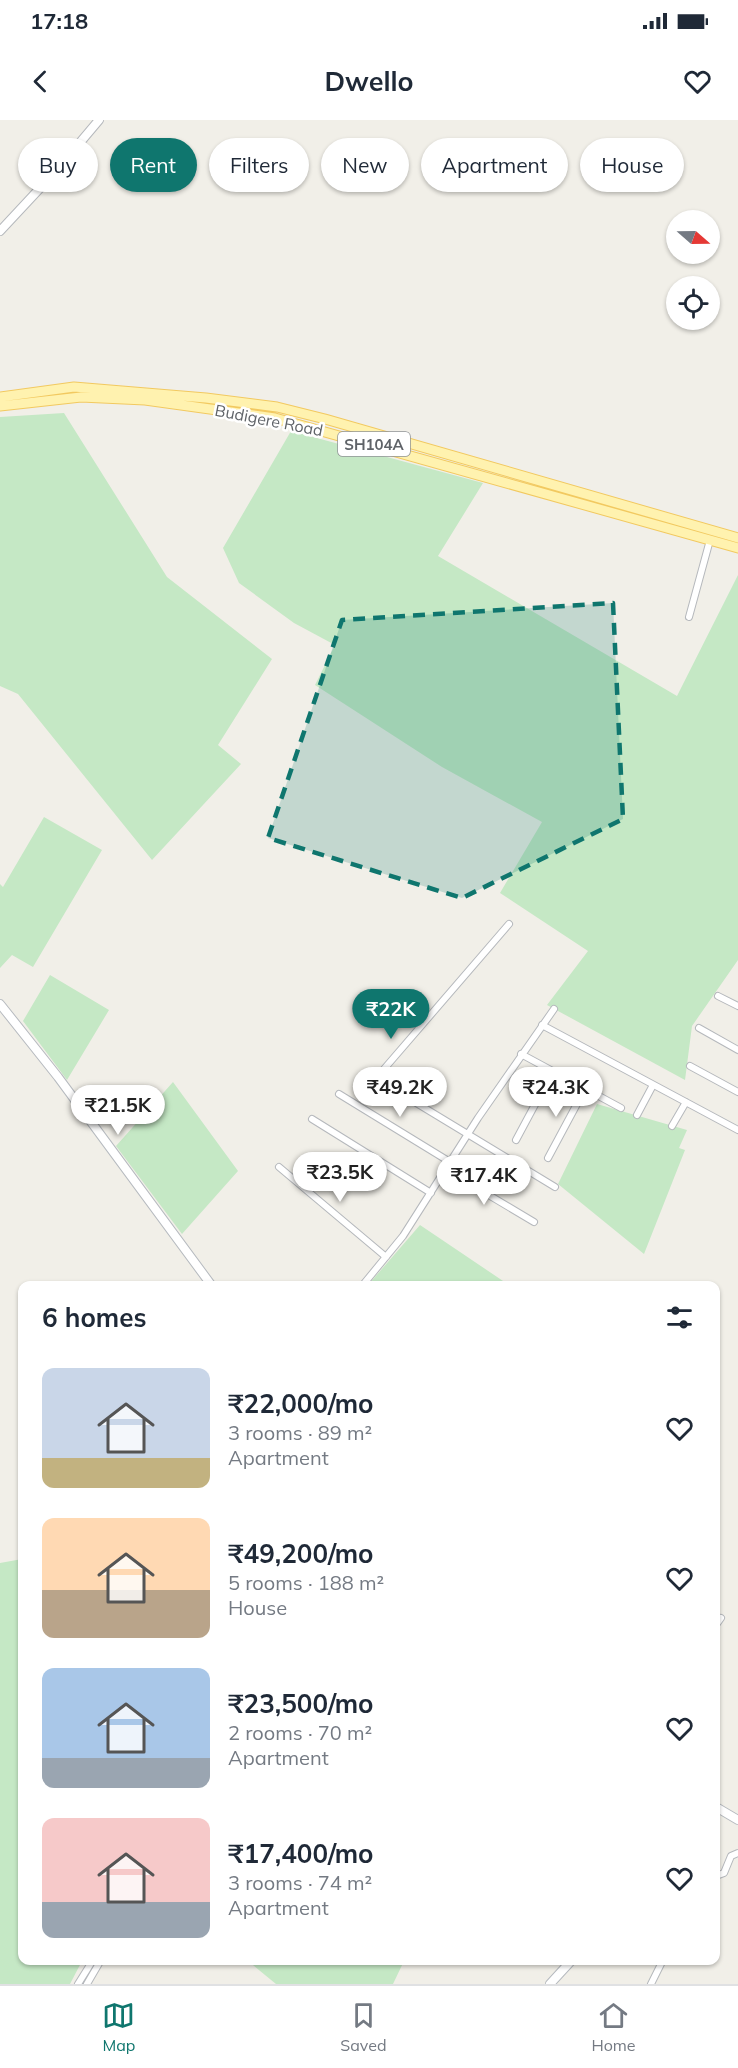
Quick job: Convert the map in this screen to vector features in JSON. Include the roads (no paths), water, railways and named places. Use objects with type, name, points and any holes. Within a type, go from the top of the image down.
[{"type":"main road","name":"Budigere Road","points":[[0,397],[74,387],[207,398],[277,408],[325,419],[738,538]]},
{"type":"main road","name":"Budigere Road","points":[[0,406],[81,397],[145,400],[275,418],[738,548]]},
{"type":"main road","points":[[0,1004],[58,1077],[208,1281]]},
{"type":"main road","points":[[720,1809],[738,1820]]},
{"type":"main road","points":[[550,1984],[567,1965]]},
{"type":"street","points":[[0,231],[56,171],[99,120]]},
{"type":"street","points":[[689,616],[710,540]]},
{"type":"street","points":[[509,924],[378,1076],[380,1081],[555,1187]]},
{"type":"street","points":[[718,996],[738,1006]]},
{"type":"street","points":[[366,1281],[403,1236],[467,1134],[554,1009]]},
{"type":"street","points":[[542,1025],[738,1130]]},
{"type":"street","points":[[699,1028],[738,1050]]},
{"type":"street","points":[[521,1054],[621,1108]]},
{"type":"street","points":[[690,1066],[738,1092]]},
{"type":"street","points":[[516,1140],[552,1071]]},
{"type":"street","points":[[637,1115],[653,1085]]},
{"type":"street","points":[[548,1158],[585,1089]]},
{"type":"street","points":[[339,1094],[450,1162]]},
{"type":"street","points":[[672,1126],[686,1102]]},
{"type":"street","points":[[312,1119],[431,1192]]},
{"type":"street","points":[[279,1167],[386,1257]]},
{"type":"street","points":[[445,1169],[534,1222]]},
{"type":"street","points":[[720,1874],[724,1873],[731,1856],[738,1853]]},
{"type":"street","points":[[78,1984],[90,1965]]},
{"type":"street","points":[[87,1984],[98,1965]]},
{"type":"street","points":[[651,1984],[660,1965]]}]
